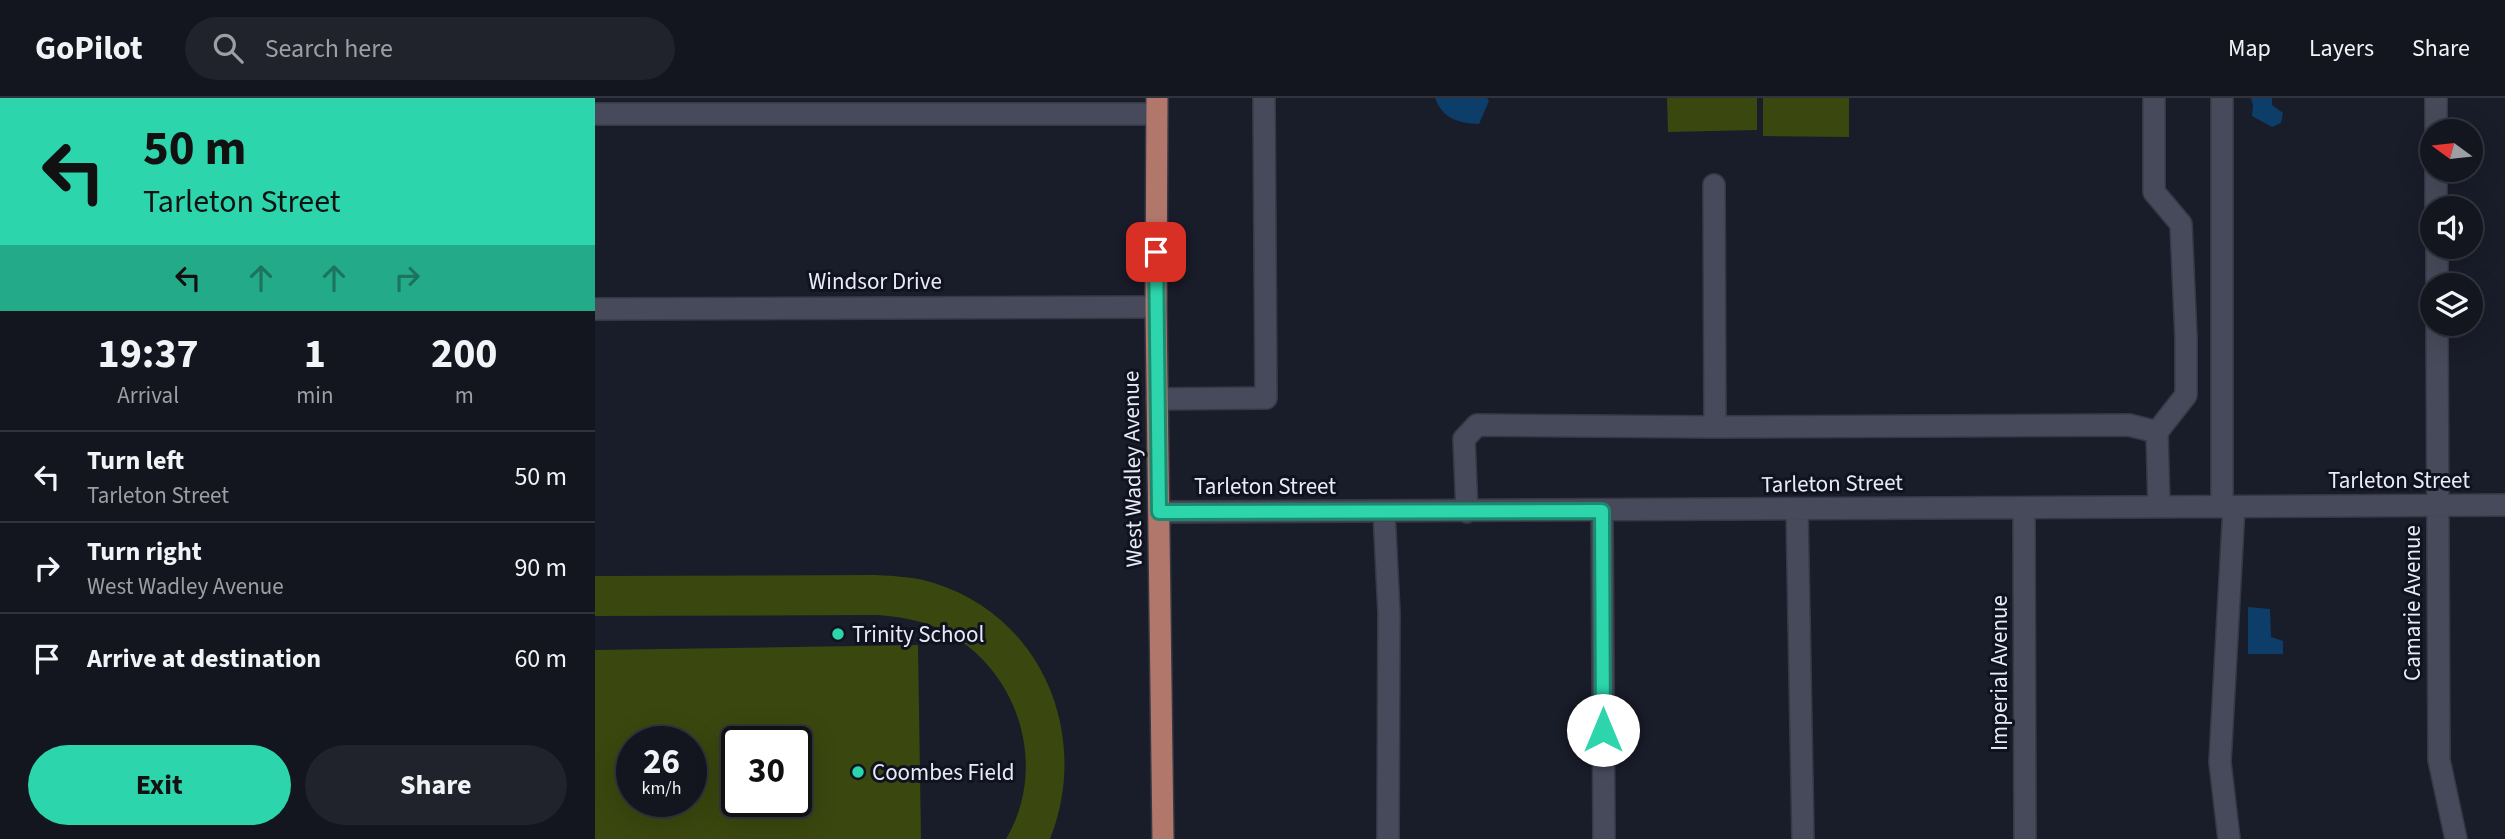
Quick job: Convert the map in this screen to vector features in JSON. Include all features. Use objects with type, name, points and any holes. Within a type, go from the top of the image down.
[{"type":"main road","name":"West Wadley Avenue","points":[[1157,106],[1156,307],[1163,839]]},
{"type":"street","points":[[1157,400],[1266,398],[1264,98]]},
{"type":"street","points":[[2154,98],[2154,192],[2181,223],[2186,338],[2186,395],[2157,432],[2159,507]]},
{"type":"street","points":[[2222,98],[2228,507],[2220,762],[2229,839]]},
{"type":"street","points":[[2436,98],[2436,119]]},
{"type":"street","points":[[595,114],[1157,106]]},
{"type":"street","points":[[1714,185],[1714,427]]},
{"type":"street","name":"Windsor Drive","points":[[595,309],[1156,307]]},
{"type":"street","name":"Camarie Avenue","points":[[2437,336],[2439,760],[2456,839]]},
{"type":"street","points":[[1467,512],[1464,439],[1476,425],[2129,425],[2157,432]]},
{"type":"street","name":"Tarleton Street","points":[[1159,512],[2505,505]]},
{"type":"street","name":"Imperial Avenue","points":[[2024,508],[2025,839]]},
{"type":"street","points":[[1797,509],[1803,839]]},
{"type":"street","points":[[1602,511],[1604,839]]},
{"type":"street","points":[[1384,512],[1389,613],[1388,839]]},
{"type":"green space","points":[[1667,98],[1757,98],[1757,130],[1668,132]]},
{"type":"green space","points":[[1763,98],[1849,98],[1849,137],[1763,136]]},
{"type":"green space","points":[[876,575],[927,581],[972,600],[1004,623],[1029,652],[1048,685],[1060,722],[1065,760],[1061,800],[1050,839],[1006,839],[1019,811],[1025,781],[1025,752],[1019,722],[1008,695],[991,669],[970,648],[944,631],[928,624],[877,615],[595,616],[595,576]]},
{"type":"green space","name":"Coombes Field","points":[[918,645],[921,839],[595,839],[595,650]]},
{"type":"water","points":[[1435,98],[1487,98],[1489,101],[1479,124],[1452,118],[1442,111]]},
{"type":"water","points":[[2251,98],[2272,98],[2272,105],[2283,113],[2281,123],[2272,127],[2252,116]]},
{"type":"water","points":[[2248,607],[2270,609],[2271,637],[2283,641],[2283,654],[2248,654]]},
{"type":"place","name":"Trinity School","points":[[838,634]]},
{"type":"place","name":"Coombes Field","points":[[858,772]]},
{"type":"route","points":[[1156,252],[1159,512],[1602,511],[1603,730]]}]
